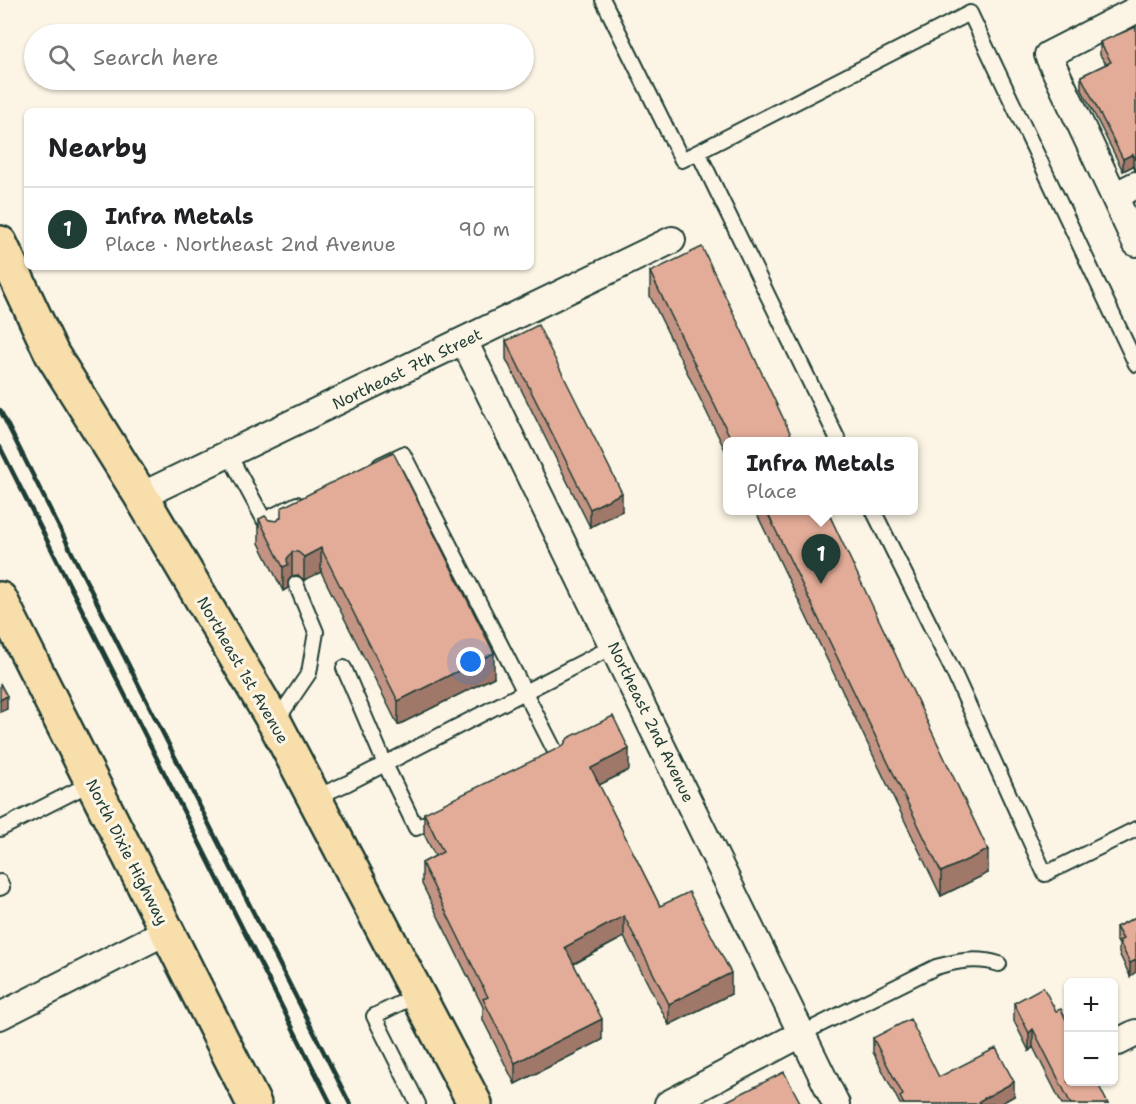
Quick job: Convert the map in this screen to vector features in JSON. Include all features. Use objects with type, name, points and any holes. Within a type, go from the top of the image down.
[{"type":"main road","name":"Northeast 1st Avenue","points":[[0,243],[52,354],[141,496],[274,723],[475,1104]]},
{"type":"main road","name":"North Dixie Highway","points":[[0,599],[254,1104]]},
{"type":"street","points":[[1136,10],[1048,56],[1125,190],[1136,243]]},
{"type":"street","name":"Northeast 7th Street","points":[[141,496],[672,240]]},
{"type":"street","name":"Northeast 2nd Avenue","points":[[464,341],[836,1104]]},
{"type":"street","points":[[0,1016],[167,931]]},
{"type":"street","points":[[668,1104],[801,1034]]},
{"type":"lane","points":[[603,0],[682,160],[970,13],[1136,364]]},
{"type":"lane","points":[[698,152],[837,437]]},
{"type":"lane","points":[[371,470],[403,454],[559,759],[538,769]]},
{"type":"lane","points":[[229,455],[273,536]]},
{"type":"lane","points":[[264,520],[307,500]]},
{"type":"lane","points":[[875,515],[953,671],[1045,874],[1136,829]]},
{"type":"lane","points":[[274,723],[309,673],[316,632],[296,584]]},
{"type":"lane","points":[[314,798],[614,646]]},
{"type":"lane","points":[[344,668],[385,764],[416,828],[447,813]]},
{"type":"lane","points":[[0,829],[91,783]]},
{"type":"lane","points":[[0,882],[2,887],[0,888]]},
{"type":"lane","points":[[801,1034],[936,967],[958,961],[975,960],[999,964]]},
{"type":"lane","points":[[417,994],[374,1016],[418,1104]]},
{"type":"building","points":[[1136,27],[1136,159],[1133,154],[1123,159],[1081,76],[1111,62],[1100,42]]},
{"type":"building","points":[[702,247],[792,437],[730,437],[650,272]]},
{"type":"building","points":[[538,325],[622,493],[590,509],[506,341]]},
{"type":"building","points":[[393,452],[494,653],[398,701],[321,548],[304,557],[298,552],[292,552],[287,559],[288,565],[283,567],[259,519],[265,516],[269,520],[277,521],[281,517],[281,508]]},
{"type":"building","points":[[768,515],[829,515],[988,850],[941,872]]},
{"type":"building","points":[[0,683],[7,696],[0,700]]},
{"type":"building","points":[[613,716],[629,749],[591,768],[660,906],[689,892],[731,973],[669,1004],[624,916],[565,947],[602,1019],[515,1063],[483,999],[488,997],[422,863],[443,852],[424,813],[563,746],[568,738]]},
{"type":"building","points":[[1136,917],[1136,960],[1130,963],[1119,941],[1123,939],[1116,927]]},
{"type":"building","points":[[1043,987],[1056,1011],[1061,1009],[1064,1015],[1064,1086],[1099,1086],[1108,1104],[1071,1104],[1033,1029],[1029,1033],[1014,1003]]},
{"type":"building","points":[[910,1019],[939,1077],[996,1048],[1014,1082],[979,1101],[980,1104],[904,1104],[900,1097],[903,1095],[873,1038]]},
{"type":"building","points":[[784,1072],[801,1104],[721,1104]]},
{"type":"railway","points":[[0,410],[350,1104]]},
{"type":"railway","points":[[0,447],[331,1104]]},
{"type":"place","name":"Infra Metals","points":[[821,584]]}]
